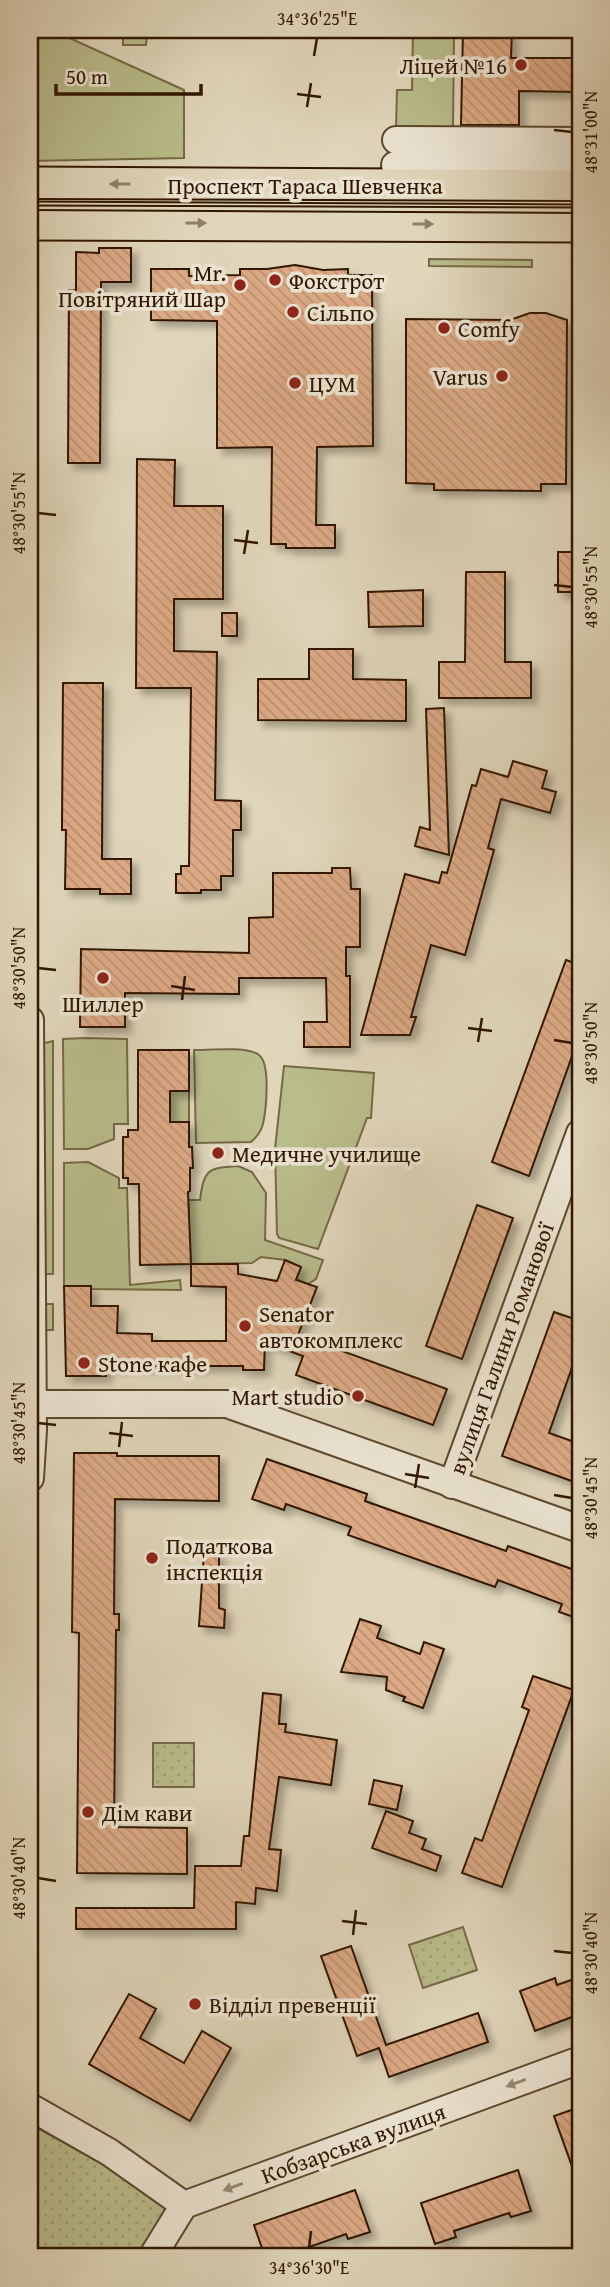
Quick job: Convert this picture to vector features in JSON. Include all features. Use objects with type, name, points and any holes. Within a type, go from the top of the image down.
[{"type":"main road","name":"Проспект Тараса Шевченка","points":[[30,184],[580,187]]},
{"type":"main road","name":"Проспект Тараса Шевченка","points":[[30,223],[580,225]]},
{"type":"street","points":[[580,141],[396,153],[580,165]]},
{"type":"street","points":[[30,1020],[30,1478]]},
{"type":"street","name":"вулиця Галини Романової","points":[[452,1485],[580,1133]]},
{"type":"street","points":[[31,1404],[227,1404],[580,1529]]},
{"type":"street","name":"Кобзарська вулиця","points":[[184,2205],[580,2060]]},
{"type":"street","points":[[30,2107],[109,2152],[184,2205],[152,2257]]},
{"type":"green space","points":[[30,30],[52,30],[184,90],[184,158],[30,161]]},
{"type":"green space","points":[[101,30],[123,30],[124,36],[147,36],[146,45],[123,45],[123,36],[101,36]]},
{"type":"green space","points":[[413,30],[454,30],[453,127],[396,127],[397,90],[412,90]]},
{"type":"green space","points":[[429,259],[532,260],[532,267],[429,266]]},
{"type":"green space","points":[[63,1039],[127,1039],[128,1124],[114,1124],[114,1139],[88,1149],[64,1149]]},
{"type":"green space","points":[[53,1041],[53,1274],[39,1274],[41,1044]]},
{"type":"green space","points":[[194,1050],[246,1050],[259,1055],[263,1060],[267,1088],[263,1124],[251,1142],[196,1143]]},
{"type":"green space","points":[[284,1066],[374,1073],[371,1118],[367,1118],[318,1249],[279,1238],[277,1234],[275,1149]]},
{"type":"green space","points":[[170,1091],[189,1091],[189,1122],[170,1122]]},
{"type":"green space","points":[[88,1162],[119,1178],[119,1188],[127,1188],[130,1285],[180,1280],[181,1290],[64,1286],[64,1163]]},
{"type":"green space","points":[[238,1166],[252,1172],[266,1193],[265,1240],[323,1260],[316,1279],[308,1284],[296,1279],[301,1267],[285,1260],[261,1257],[252,1263],[191,1264],[188,1200],[200,1200],[203,1182],[209,1172]]},
{"type":"green space","points":[[39,1304],[53,1304],[53,1330],[40,1330]]},
{"type":"green space","points":[[153,1743],[194,1743],[194,1787],[153,1787]]},
{"type":"green space","points":[[463,1927],[477,1970],[423,1988],[409,1945]]},
{"type":"green space","points":[[39,2129],[174,2204],[144,2257],[30,2257],[30,2146]]},
{"type":"building","name":"Ліцей №16","points":[[463,30],[512,30],[511,58],[580,58],[580,92],[519,91],[519,125],[461,125]]},
{"type":"building","points":[[99,248],[131,248],[131,282],[101,282],[100,463],[68,463],[69,290],[76,290],[76,252],[99,253]]},
{"type":"building","name":"ЦУМ","points":[[295,265],[323,270],[348,269],[348,275],[372,275],[373,446],[317,447],[316,525],[335,525],[335,548],[286,548],[286,544],[271,544],[272,447],[217,448],[217,321],[151,320],[151,269],[189,269],[189,276],[240,275],[240,269]]},
{"type":"building","points":[[530,313],[546,313],[567,320],[566,484],[541,484],[541,491],[434,490],[434,484],[406,483],[406,319],[510,320]]},
{"type":"building","points":[[137,459],[175,460],[174,506],[223,506],[223,599],[174,599],[174,651],[217,652],[215,800],[241,801],[241,830],[233,830],[233,876],[221,876],[221,890],[176,893],[176,874],[181,874],[181,866],[189,866],[191,688],[136,688]]},
{"type":"building","points":[[558,552],[580,552],[580,592],[558,592]]},
{"type":"building","points":[[466,572],[505,572],[505,662],[531,662],[531,698],[439,698],[439,662],[465,662]]},
{"type":"building","points":[[423,590],[423,626],[369,627],[368,592]]},
{"type":"building","points":[[222,613],[237,613],[237,636],[222,636]]},
{"type":"building","points":[[309,649],[353,649],[353,679],[406,680],[406,721],[258,720],[258,679],[309,679]]},
{"type":"building","points":[[63,683],[103,683],[102,859],[131,859],[131,894],[100,894],[100,889],[65,889],[66,830],[62,830]]},
{"type":"building","points":[[444,708],[449,855],[415,846],[420,827],[430,830],[426,709]]},
{"type":"building","points":[[513,761],[547,771],[542,788],[556,792],[550,813],[501,799],[488,848],[494,850],[465,955],[431,945],[411,1017],[416,1017],[410,1035],[361,1035],[405,874],[439,883],[442,872],[447,873],[472,785],[476,786],[481,769],[508,777]]},
{"type":"building","points":[[332,868],[350,868],[351,889],[360,889],[360,947],[346,947],[346,976],[350,976],[350,1047],[304,1047],[304,1022],[327,1022],[326,978],[239,978],[239,994],[125,993],[125,1027],[80,1027],[81,949],[249,953],[249,918],[273,917],[273,873],[332,873]]},
{"type":"building","points":[[566,960],[580,965],[580,1034],[529,1176],[492,1162]]},
{"type":"building","points":[[138,1050],[189,1050],[189,1091],[170,1091],[170,1122],[189,1122],[189,1147],[192,1147],[193,1168],[190,1168],[188,1192],[191,1264],[140,1265],[139,1184],[128,1184],[128,1178],[123,1178],[123,1137],[128,1137],[128,1130],[138,1130]]},
{"type":"building","points":[[477,1205],[513,1218],[462,1359],[426,1346]]},
{"type":"building","points":[[285,1260],[301,1267],[296,1280],[317,1287],[298,1335],[447,1389],[433,1425],[296,1375],[303,1356],[265,1342],[264,1370],[243,1370],[243,1366],[106,1366],[106,1376],[66,1376],[64,1286],[91,1286],[91,1306],[118,1306],[117,1333],[152,1334],[152,1341],[226,1341],[226,1287],[191,1286],[191,1264],[238,1264],[238,1274],[277,1281]]},
{"type":"building","points":[[554,1312],[580,1321],[580,1361],[575,1359],[549,1433],[580,1444],[580,1484],[502,1456]]},
{"type":"building","points":[[74,1453],[117,1453],[117,1456],[219,1456],[219,1501],[115,1499],[114,1614],[119,1614],[119,1630],[116,1630],[114,1827],[187,1828],[187,1874],[77,1873],[79,1633],[72,1632]]},
{"type":"building","points":[[267,1459],[367,1494],[365,1501],[506,1551],[508,1546],[580,1572],[580,1619],[559,1612],[562,1604],[498,1580],[495,1587],[348,1535],[351,1527],[286,1504],[284,1510],[252,1499]]},
{"type":"building","points":[[204,1553],[219,1554],[219,1608],[225,1610],[224,1628],[199,1626]]},
{"type":"building","points":[[360,1619],[381,1626],[377,1638],[420,1654],[424,1642],[444,1649],[423,1708],[403,1701],[405,1697],[386,1690],[387,1677],[341,1672]]},
{"type":"building","points":[[533,1676],[574,1690],[502,1887],[462,1873],[475,1838],[482,1841],[529,1710],[522,1707]]},
{"type":"building","points":[[263,1693],[281,1695],[279,1724],[286,1724],[285,1732],[337,1740],[331,1785],[279,1777],[269,1849],[281,1850],[277,1891],[256,1888],[255,1904],[236,1902],[236,1929],[76,1929],[76,1908],[194,1908],[195,1866],[241,1866],[244,1836],[249,1836]]},
{"type":"building","points":[[374,1780],[402,1786],[397,1810],[369,1804]]},
{"type":"building","points":[[386,1811],[413,1821],[409,1833],[426,1839],[422,1849],[441,1856],[436,1871],[372,1848]]},
{"type":"building","points":[[351,1946],[386,2045],[478,2013],[488,2042],[389,2077],[379,2048],[357,2056],[321,1956]]},
{"type":"building","points":[[580,1977],[580,2014],[535,2031],[520,1991],[555,1978],[557,1985]]},
{"type":"building","points":[[129,1994],[156,2009],[140,2038],[184,2063],[202,2031],[231,2048],[190,2121],[89,2064]]},
{"type":"building","points":[[580,2107],[580,2183],[578,2183],[554,2116]]},
{"type":"building","points":[[518,2170],[531,2211],[511,2217],[509,2213],[454,2231],[456,2237],[435,2244],[421,2203]]},
{"type":"building","points":[[355,2190],[370,2232],[348,2239],[346,2234],[292,2253],[294,2257],[265,2257],[254,2225]]},
{"type":"tram line","points":[[30,199],[580,201]]},
{"type":"tram line","points":[[30,210],[580,213]]},
{"type":"place","name":"Ліцей №16","points":[[521,65]]},
{"type":"place","name":"Фокстрот","points":[[275,280]]},
{"type":"place","name":"Mr. Повітряний Шар","points":[[240,285]]},
{"type":"place","name":"Сільпо","points":[[293,312]]},
{"type":"place","name":"Comfy","points":[[444,328]]},
{"type":"place","name":"Varus","points":[[502,376]]},
{"type":"place","name":"ЦУМ","points":[[295,383]]},
{"type":"place","name":"Шиллер","points":[[103,978]]},
{"type":"place","name":"Медичне училище","points":[[218,1153]]},
{"type":"place","name":"Senator автокомплекс","points":[[245,1326]]},
{"type":"place","name":"Stone кафе","points":[[84,1363]]},
{"type":"place","name":"Mart studio","points":[[358,1396]]},
{"type":"place","name":"Податкова інспекція","points":[[152,1558]]},
{"type":"place","name":"Дiм кави","points":[[88,1812]]},
{"type":"place","name":"Відділ превенції","points":[[195,2004]]}]
